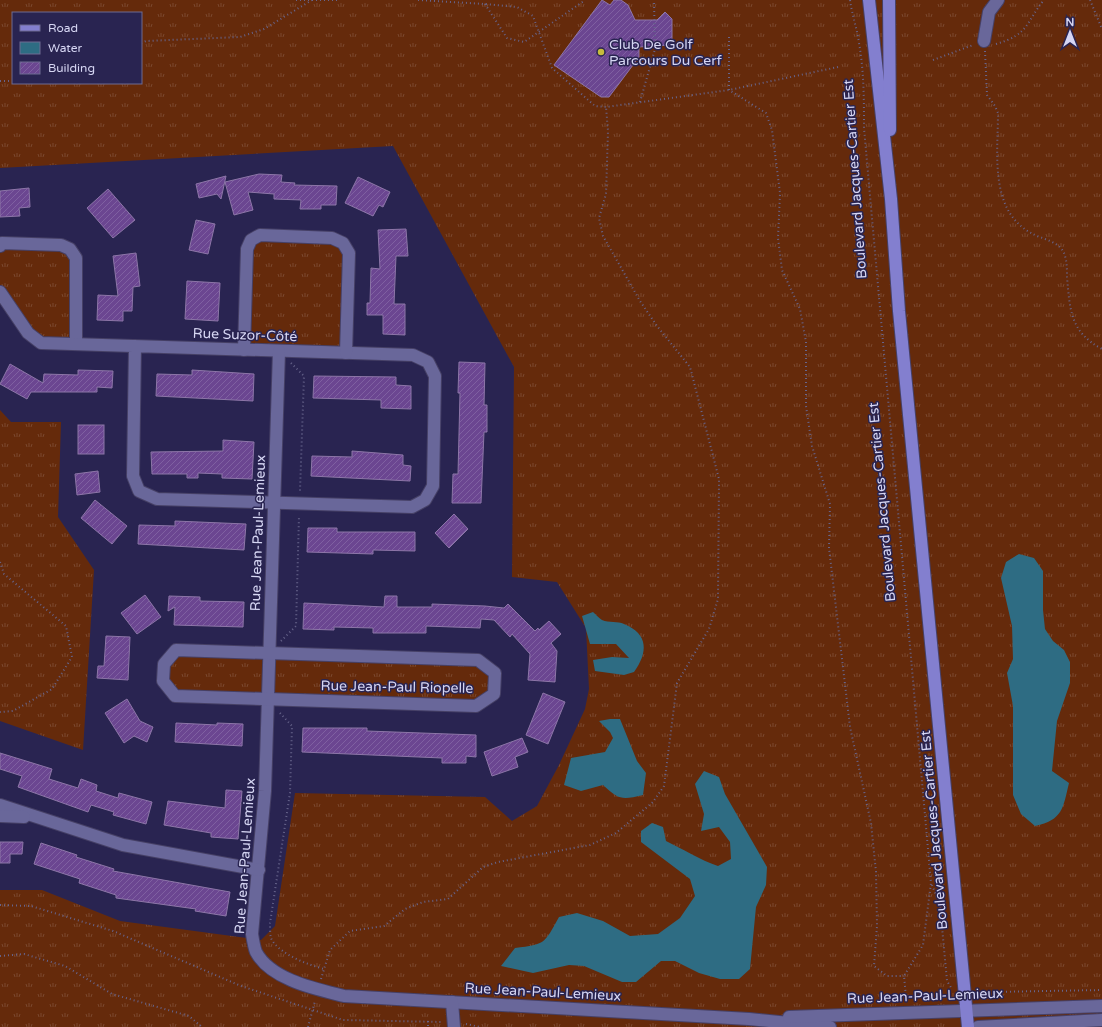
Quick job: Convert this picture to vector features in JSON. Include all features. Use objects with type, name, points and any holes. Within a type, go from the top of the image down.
[{"type":"main road","name":"Boulevard Jacques-Cartier Est","points":[[869,0],[891,199],[899,311],[968,1027]]},
{"type":"main road","name":"Boulevard Jacques-Cartier Est","points":[[889,0],[891,199]]},
{"type":"street","points":[[984,41],[989,12],[998,0]]},
{"type":"street","points":[[244,350],[247,249],[251,240],[260,235],[332,238],[343,243],[350,252],[346,353]]},
{"type":"street","points":[[0,246],[2,243],[61,245],[70,249],[76,258],[76,344]]},
{"type":"street","name":"Rue Suzor-Côté","points":[[0,292],[28,333],[41,343],[413,355],[428,362],[435,376],[433,486],[425,500],[412,507],[274,502]]},
{"type":"street","points":[[135,346],[133,476],[139,491],[157,499],[274,502]]},
{"type":"street","name":"Rue Jean-Paul-Lemieux","points":[[279,351],[265,791],[252,934],[256,952],[271,970],[297,983],[344,996],[749,1019],[830,1027]]},
{"type":"street","name":"Rue Jean-Paul Riopelle","points":[[176,650],[478,660],[496,673],[494,694],[476,706],[268,699],[175,696],[163,681],[164,664],[176,650]]},
{"type":"street","points":[[0,805],[122,845],[259,870]]},
{"type":"street","points":[[0,816],[36,817]]},
{"type":"street","points":[[452,1002],[454,1025]]},
{"type":"street","name":"Rue Jean-Paul-Lemieux","points":[[749,1019],[966,1009],[1102,1006]]},
{"type":"street","points":[[978,1027],[1102,1020]]},
{"type":"path","points":[[296,0],[338,0]]},
{"type":"path","points":[[142,43],[146,41],[240,37],[264,29],[312,0]]},
{"type":"path","points":[[418,0],[485,4],[517,8],[533,16],[552,68],[595,106],[606,107],[729,90],[838,67]]},
{"type":"path","points":[[640,102],[655,49],[654,0]]},
{"type":"path","name":"Boulevard Jacques-Cartier Est","points":[[850,0],[859,43],[864,93],[864,128],[931,883],[923,945],[904,976]]},
{"type":"path","points":[[984,41],[989,44],[994,44],[1022,32],[1029,24],[1044,0]]},
{"type":"path","points":[[1090,0],[1102,29]]},
{"type":"path","points":[[485,4],[507,38],[524,42],[584,1]]},
{"type":"path","points":[[729,37],[729,90]]},
{"type":"path","points":[[933,60],[984,41]]},
{"type":"path","points":[[984,41],[987,95],[998,113],[997,160],[1000,192],[1016,222],[1028,232],[1058,245],[1063,252],[1066,260],[1070,305],[1076,328],[1090,343],[1102,349]]},
{"type":"path","points":[[0,81],[12,81]]},
{"type":"path","points":[[729,90],[766,113],[772,130],[780,193],[778,238],[782,270],[800,309],[806,342],[806,406],[812,446],[830,504],[829,548],[850,727],[871,823],[877,895],[877,926],[874,966],[887,976],[904,976],[906,997]]},
{"type":"path","points":[[330,950],[350,931],[384,926],[405,909],[423,902],[448,899],[483,867],[498,862],[590,845],[616,833],[653,802],[664,786],[677,683],[710,629],[718,599],[719,479],[690,367],[657,326],[640,301],[603,236],[598,218],[606,194],[608,131],[606,107]]},
{"type":"path","points":[[0,562],[4,574],[66,626],[72,657],[52,689],[12,711],[0,712]]},
{"type":"path","points":[[268,699],[292,726],[290,793],[270,923],[271,939],[287,954],[308,964],[324,969]]},
{"type":"path","points":[[931,883],[940,905],[947,981],[952,989]]},
{"type":"path","points":[[0,905],[31,906],[113,931],[241,986],[343,1020],[428,1021],[454,1025],[470,1024],[480,1027]]},
{"type":"path","points":[[0,956],[24,954],[65,966],[112,994],[189,1016],[202,1027]]},
{"type":"path","name":"Rue Jean-Paul-Lemieux","points":[[990,992],[1102,990]]},
{"type":"path","points":[[308,1027],[313,1010]]},
{"type":"path","points":[[428,1021],[428,1027]]},
{"type":"green space","points":[[0,0],[1102,0],[1102,1027],[0,1027],[0,890],[42,890],[120,921],[261,940],[275,926],[295,793],[485,797],[512,821],[537,806],[559,765],[585,709],[589,689],[586,628],[557,582],[512,577],[514,367],[393,146],[0,168]]},
{"type":"green space","points":[[251,240],[343,243],[346,353],[244,350]]},
{"type":"green space","points":[[0,246],[70,249],[76,344],[41,343],[0,292]]},
{"type":"green space","points":[[0,410],[11,422],[61,422],[58,517],[94,570],[83,750],[0,721]]},
{"type":"green space","points":[[176,650],[478,660],[495,673],[494,694],[476,706],[175,696],[164,664]]},
{"type":"water","points":[[1019,554],[1034,558],[1043,571],[1043,610],[1045,629],[1053,641],[1064,650],[1070,662],[1070,683],[1057,721],[1052,771],[1069,783],[1060,812],[1051,820],[1035,826],[1021,814],[1013,795],[1013,706],[1007,673],[1013,659],[1012,626],[1001,578],[1006,562]]},
{"type":"water","points":[[593,612],[602,620],[622,623],[638,633],[644,645],[644,651],[639,665],[634,672],[624,675],[595,671],[593,660],[612,657],[629,658],[616,644],[590,644],[582,616]]},
{"type":"water","points":[[620,719],[637,761],[646,773],[643,795],[630,798],[621,798],[613,794],[603,785],[581,791],[564,785],[571,758],[605,752],[613,738],[610,732],[599,721]]},
{"type":"water","points":[[704,771],[719,777],[725,794],[767,867],[766,885],[756,907],[750,969],[739,979],[720,979],[699,973],[675,961],[661,961],[636,982],[622,982],[584,966],[569,965],[533,973],[501,966],[515,948],[539,944],[547,938],[559,917],[577,913],[603,921],[630,936],[658,934],[680,918],[695,896],[690,879],[641,842],[641,831],[652,823],[663,827],[666,841],[705,861],[718,866],[731,859],[730,842],[719,827],[701,831],[704,814],[695,784]]},
{"type":"building","name":"Club De Golf Parcours Du Cerf","points":[[602,0],[610,5],[614,0],[621,0],[628,5],[635,20],[657,20],[665,12],[672,19],[672,45],[639,47],[639,57],[609,97],[601,97],[554,65]]},
{"type":"building","points":[[259,174],[282,175],[281,182],[295,183],[294,185],[337,186],[336,205],[321,205],[321,209],[300,209],[301,200],[274,199],[274,194],[248,192],[253,210],[234,215],[225,182]]},
{"type":"building","points":[[226,176],[221,199],[217,194],[199,198],[196,184]]},
{"type":"building","points":[[358,177],[390,192],[383,207],[379,205],[373,216],[345,203]]},
{"type":"building","points":[[29,188],[30,207],[19,208],[20,216],[0,217],[0,191]]},
{"type":"building","points":[[108,189],[135,220],[113,238],[87,208]]},
{"type":"building","points":[[196,220],[215,224],[208,254],[189,250]]},
{"type":"building","points":[[406,229],[408,256],[396,256],[394,304],[405,304],[405,335],[383,334],[383,315],[367,315],[367,303],[370,303],[371,268],[380,269],[378,230]]},
{"type":"building","points":[[136,253],[140,286],[133,287],[132,311],[123,311],[123,321],[97,320],[98,295],[118,296],[113,256]]},
{"type":"building","points":[[187,281],[220,283],[218,321],[185,319]]},
{"type":"building","points":[[459,362],[485,363],[484,405],[487,405],[487,432],[484,432],[481,503],[452,503],[453,474],[458,474],[460,393],[458,393]]},
{"type":"building","points":[[10,364],[43,383],[44,374],[78,375],[78,370],[113,371],[112,388],[97,387],[97,392],[31,392],[27,399],[0,384]]},
{"type":"building","points":[[192,370],[254,374],[253,401],[156,396],[157,374],[192,375]]},
{"type":"building","points":[[314,376],[396,377],[396,385],[411,386],[411,409],[381,408],[381,400],[313,398]]},
{"type":"building","points":[[78,425],[104,425],[104,454],[78,454]]},
{"type":"building","points":[[223,440],[254,442],[252,479],[222,478],[222,474],[198,473],[198,478],[187,478],[187,474],[152,474],[151,452],[223,451]]},
{"type":"building","points":[[352,451],[403,455],[403,465],[411,466],[410,481],[311,476],[312,456],[352,457]]},
{"type":"building","points":[[98,471],[100,492],[77,495],[75,474]]},
{"type":"building","points":[[95,500],[127,526],[112,544],[81,518]]},
{"type":"building","points":[[454,514],[468,529],[449,548],[435,533]]},
{"type":"building","points":[[175,521],[246,524],[244,550],[138,544],[139,525],[175,526]]},
{"type":"building","points":[[308,528],[337,528],[337,532],[415,532],[415,551],[373,550],[373,554],[307,552]]},
{"type":"building","points":[[145,595],[161,617],[137,634],[121,613]]},
{"type":"building","points":[[169,596],[200,597],[200,601],[244,602],[243,627],[174,625],[175,607],[168,611]]},
{"type":"building","points":[[385,596],[397,596],[397,607],[432,607],[432,604],[504,608],[508,604],[535,631],[538,628],[539,630],[549,621],[561,634],[551,643],[557,651],[555,682],[528,680],[530,654],[512,634],[510,637],[494,620],[481,619],[480,628],[426,626],[426,633],[373,633],[373,628],[334,627],[334,630],[303,629],[304,603],[384,607]]},
{"type":"building","points":[[106,636],[130,637],[128,680],[97,678],[98,666],[104,666]]},
{"type":"building","points":[[543,693],[565,702],[548,744],[526,735]]},
{"type":"building","points":[[127,699],[140,721],[153,727],[147,742],[134,736],[124,743],[105,713]]},
{"type":"building","points":[[176,723],[217,725],[217,723],[243,724],[242,746],[175,742]]},
{"type":"building","points":[[303,728],[367,728],[367,731],[476,735],[476,757],[466,756],[466,763],[442,763],[442,758],[302,752]]},
{"type":"building","points":[[522,738],[528,752],[515,757],[518,767],[492,776],[484,752]]},
{"type":"building","points":[[0,753],[52,769],[49,779],[78,788],[81,779],[97,785],[96,791],[118,798],[119,793],[152,802],[146,824],[113,815],[114,812],[91,805],[88,812],[18,787],[22,776],[0,769]]},
{"type":"building","points":[[226,790],[242,791],[238,839],[211,837],[211,833],[164,825],[168,801],[225,808]]},
{"type":"building","points":[[0,842],[23,842],[22,854],[10,854],[10,863],[0,863]]},
{"type":"building","points":[[41,843],[77,855],[76,857],[114,869],[113,871],[230,892],[226,916],[195,911],[196,909],[116,898],[116,895],[79,883],[80,879],[34,864]]},
{"type":"place","name":"Club De Golf Parcours Du Cerf","points":[[601,52]]}]
